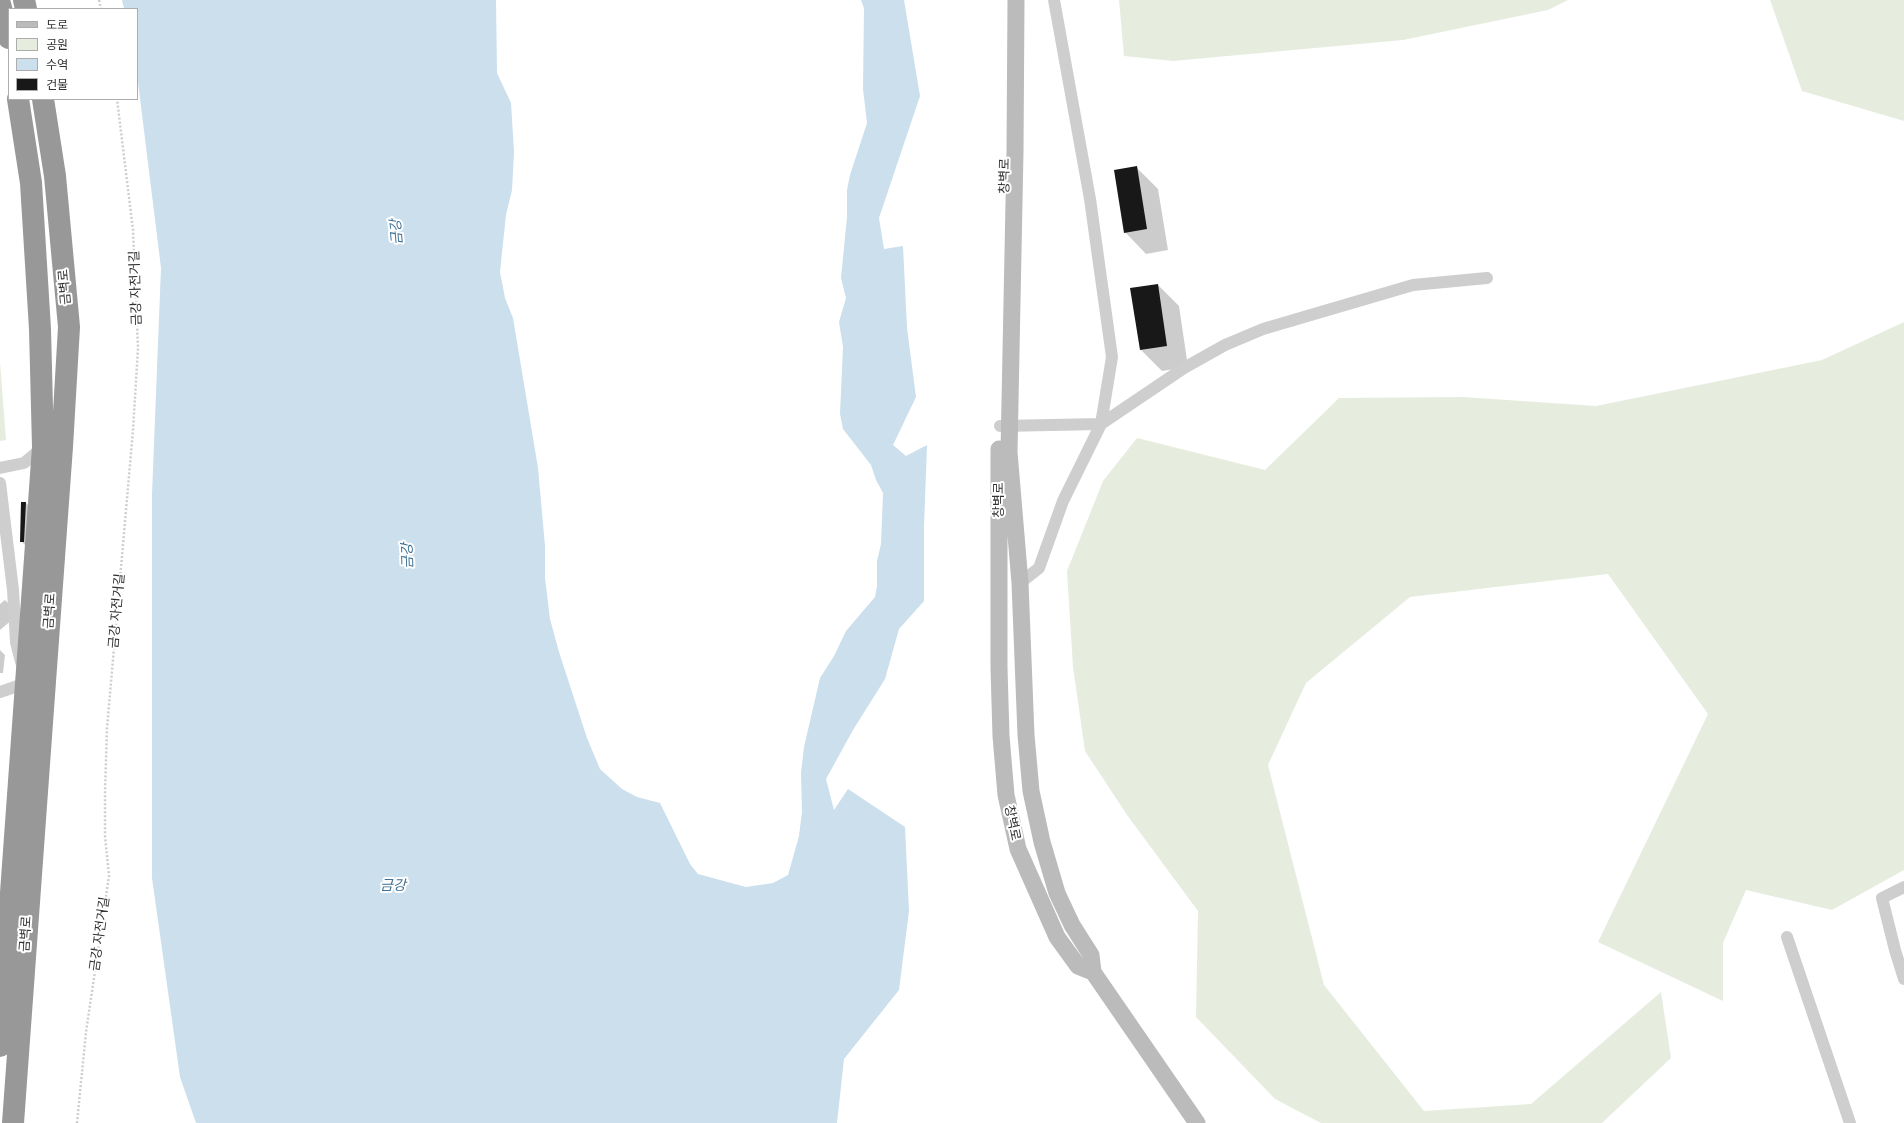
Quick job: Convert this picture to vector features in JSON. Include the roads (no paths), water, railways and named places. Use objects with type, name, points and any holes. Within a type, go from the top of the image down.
[{"type":"highway","points":[[0,4],[8,34]]},
{"type":"highway","name":"금벽로","points":[[0,1046],[43,447],[40,329],[31,183],[18,100]]},
{"type":"highway","name":"금벽로","points":[[13,1123],[62,447],[69,327],[55,176],[42,100]]},
{"type":"main road","name":"창벽로","points":[[1006,0],[1005,425],[1010,452],[1020,583],[1026,735],[1030,791],[1042,842],[1057,893],[1072,925],[1091,955],[1093,972],[1189,1115],[1197,1123]]},
{"type":"main road","name":"창벽로","points":[[1016,0],[1016,152],[1005,425],[999,668],[1001,736],[1006,795],[1018,849],[1057,937],[1078,966],[1093,972]]},
{"type":"main road","points":[[1189,1115],[1204,1123]]},
{"type":"street","points":[[1020,583],[1039,568],[1063,501],[1101,424],[1112,357],[1090,199],[1054,0]]},
{"type":"street","points":[[1005,425],[1101,424],[1184,368],[1225,345],[1263,329],[1413,285],[1487,278]]},
{"type":"street","points":[[0,468],[24,463],[43,447]]},
{"type":"street","points":[[0,483],[13,590],[16,642],[26,683],[0,692]]},
{"type":"street","points":[[1904,887],[1882,898],[1904,979]]},
{"type":"street","points":[[1787,937],[1850,1123]]},
{"type":"water","name":"금강","points":[[122,0],[496,0],[497,73],[511,103],[514,152],[512,190],[506,215],[500,272],[505,298],[513,318],[538,468],[545,546],[545,578],[550,619],[559,652],[587,738],[600,769],[622,789],[637,797],[660,803],[690,864],[698,874],[746,887],[773,883],[788,875],[799,836],[802,812],[801,773],[804,747],[820,678],[834,656],[846,631],[875,597],[877,586],[877,561],[881,544],[883,493],[876,480],[871,465],[843,429],[840,414],[843,347],[839,322],[846,298],[841,278],[847,217],[847,190],[850,175],[867,123],[863,89],[864,8],[861,0],[904,0],[920,96],[879,218],[884,249],[903,246],[907,328],[916,397],[893,445],[906,456],[927,445],[924,527],[924,601],[899,629],[885,679],[853,730],[826,779],[834,810],[848,789],[905,827],[909,911],[899,990],[844,1059],[837,1123],[196,1123],[180,1077],[152,878],[152,494],[161,268],[138,82],[138,8],[124,8]]}]
